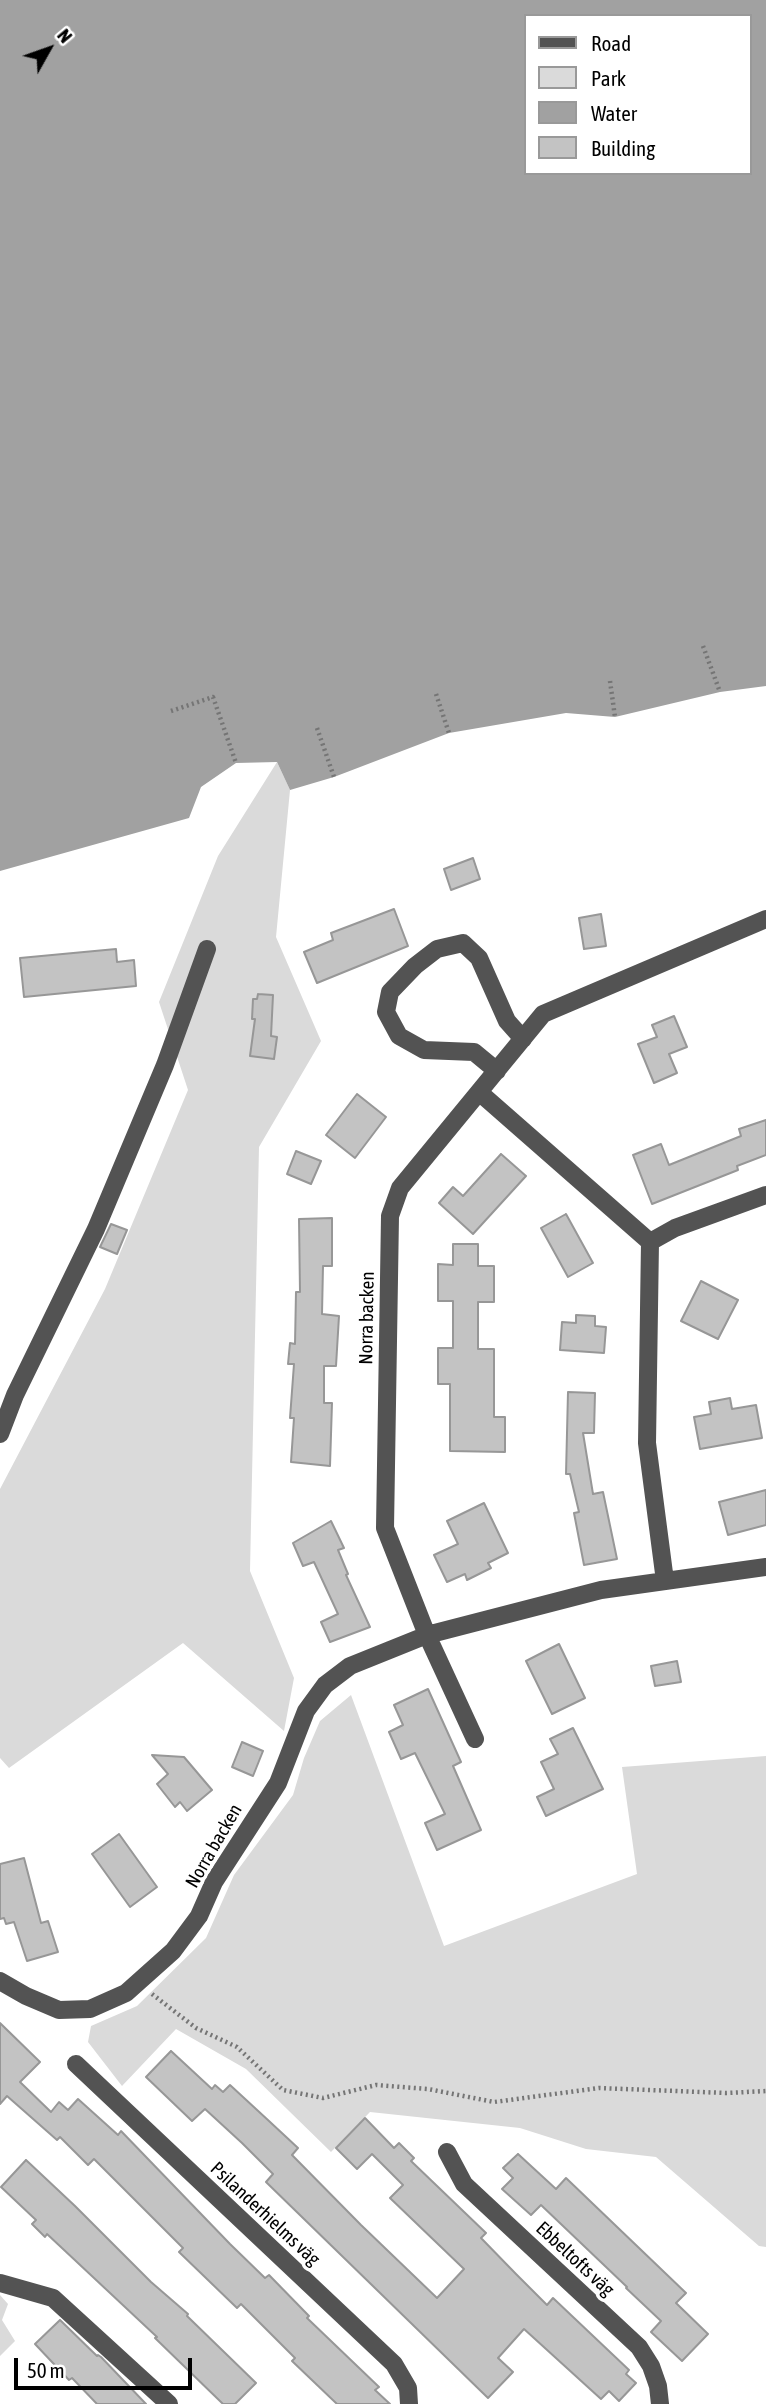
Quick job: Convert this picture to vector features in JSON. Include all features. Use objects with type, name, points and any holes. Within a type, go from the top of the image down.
[{"type":"street","name":"Norra backen","points":[[475,1739],[428,1635],[385,1528],[390,1216],[400,1188],[543,1014],[766,919]]},
{"type":"street","points":[[497,1071],[474,1052],[424,1050],[399,1036],[386,1012],[390,992],[415,966],[437,949],[463,943],[479,958],[507,1021],[523,1039]]},
{"type":"street","points":[[0,1434],[15,1395],[96,1229],[165,1065],[206,949]]},
{"type":"street","points":[[479,1092],[650,1242],[647,1443],[665,1581]]},
{"type":"street","points":[[650,1242],[675,1228],[766,1195]]},
{"type":"street","name":"Norra backen","points":[[0,1981],[59,2010],[90,2009],[126,1993],[138,1983],[173,1951],[199,1916],[214,1882],[278,1783],[306,1712],[325,1685],[350,1666],[428,1635],[601,1590],[766,1567]]},
{"type":"street","name":"Psilanderhielms väg","points":[[76,2064],[394,2364],[408,2388],[410,2404]]},
{"type":"street","name":"Ebbeltofts väg","points":[[447,2151],[464,2183],[639,2347],[651,2365],[660,2404]]},
{"type":"street","points":[[0,2283],[53,2298],[169,2404]]},
{"type":"path","points":[[703,646],[720,692]]},
{"type":"path","points":[[610,681],[615,717]]},
{"type":"path","points":[[436,694],[449,733]]},
{"type":"path","points":[[171,711],[213,697],[236,763]]},
{"type":"path","points":[[317,728],[334,777]]},
{"type":"path","points":[[138,1983],[196,2028],[237,2047],[282,2090],[323,2098],[376,2085],[428,2089],[494,2102],[598,2088],[726,2093],[766,2091]]},
{"type":"green space","points":[[277,762],[290,790],[276,937],[321,1041],[259,1147],[250,1571],[294,1678],[284,1731],[183,1643],[9,1768],[0,1758],[0,1489],[105,1289],[188,1090],[159,1002],[218,856]]},
{"type":"green space","points":[[351,1695],[444,1946],[637,1874],[622,1767],[766,1756],[766,2247],[759,2246],[656,2157],[586,2149],[520,2128],[370,2112],[331,2152],[246,2069],[176,2029],[122,2086],[88,2042],[91,2026],[137,2006],[206,1938],[234,1875],[293,1795],[304,1758],[320,1721]]},
{"type":"green space","points":[[0,2295],[8,2304],[2,2320],[15,2341],[0,2356]]},
{"type":"water","points":[[0,0],[766,0],[766,686],[720,692],[615,717],[566,713],[449,733],[334,777],[290,790],[277,762],[236,763],[201,787],[189,818],[0,871]]},
{"type":"building","points":[[473,858],[480,879],[451,890],[444,869]]},
{"type":"building","points":[[394,909],[408,946],[317,983],[304,952],[333,940],[331,933]]},
{"type":"building","points":[[601,914],[606,946],[584,949],[579,918]]},
{"type":"building","points":[[116,949],[117,962],[134,960],[136,986],[24,997],[20,958]]},
{"type":"building","points":[[258,994],[273,995],[271,1036],[277,1037],[274,1059],[250,1056],[255,1019],[252,1019],[253,999],[257,999]]},
{"type":"building","points":[[674,1016],[687,1047],[669,1054],[677,1073],[654,1083],[638,1044],[657,1037],[652,1025]]},
{"type":"building","points":[[357,1094],[386,1117],[355,1158],[326,1135]]},
{"type":"building","points":[[766,1120],[766,1155],[737,1166],[738,1170],[652,1204],[633,1155],[661,1144],[669,1165],[741,1136],[739,1129]]},
{"type":"building","points":[[296,1151],[321,1161],[311,1184],[287,1174]]},
{"type":"building","points":[[501,1154],[526,1176],[473,1234],[439,1203],[453,1187],[463,1196]]},
{"type":"building","points":[[566,1214],[593,1263],[568,1277],[541,1228]]},
{"type":"building","points":[[332,1218],[332,1266],[323,1266],[322,1314],[339,1316],[336,1366],[324,1366],[324,1403],[332,1403],[330,1466],[291,1462],[294,1418],[290,1418],[294,1364],[288,1364],[290,1343],[295,1344],[296,1292],[300,1292],[299,1219]]},
{"type":"building","points":[[111,1224],[127,1230],[117,1254],[100,1247]]},
{"type":"building","points":[[453,1244],[478,1244],[478,1266],[494,1266],[494,1302],[478,1302],[478,1349],[494,1349],[494,1417],[505,1417],[505,1452],[450,1451],[450,1384],[438,1384],[438,1348],[453,1348],[453,1301],[438,1301],[438,1264],[453,1265]]},
{"type":"building","points":[[701,1281],[738,1300],[718,1339],[681,1321]]},
{"type":"building","points":[[576,1315],[595,1316],[595,1326],[606,1327],[604,1353],[560,1350],[562,1322],[576,1323]]},
{"type":"building","points":[[568,1392],[595,1393],[594,1433],[583,1433],[593,1494],[603,1492],[617,1559],[584,1565],[574,1513],[579,1512],[570,1474],[566,1474]]},
{"type":"building","points":[[730,1398],[732,1409],[756,1405],[762,1438],[700,1449],[694,1417],[711,1414],[709,1402]]},
{"type":"building","points":[[766,1490],[766,1525],[728,1535],[719,1502]]},
{"type":"building","points":[[484,1503],[508,1553],[488,1563],[491,1568],[467,1580],[465,1574],[447,1582],[434,1555],[458,1544],[447,1521]]},
{"type":"building","points":[[331,1521],[344,1548],[338,1550],[348,1574],[346,1575],[370,1627],[330,1642],[321,1622],[338,1614],[314,1562],[303,1566],[293,1543]]},
{"type":"building","points":[[559,1644],[585,1698],[552,1714],[526,1661]]},
{"type":"building","points":[[677,1661],[681,1682],[655,1686],[651,1666]]},
{"type":"building","points":[[428,1689],[461,1762],[453,1766],[481,1830],[437,1850],[425,1823],[445,1814],[415,1753],[401,1759],[389,1732],[403,1725],[394,1705]]},
{"type":"building","points":[[573,1728],[603,1789],[546,1816],[537,1797],[554,1789],[541,1762],[558,1754],[550,1739]]},
{"type":"building","points":[[242,1742],[263,1751],[253,1776],[232,1767]]},
{"type":"building","points":[[152,1755],[184,1757],[212,1790],[187,1811],[180,1802],[175,1807],[157,1784],[168,1774]]},
{"type":"building","points":[[119,1834],[157,1887],[130,1907],[92,1854]]},
{"type":"building","points":[[24,1858],[41,1923],[48,1921],[58,1952],[27,1961],[14,1922],[6,1924],[4,1918],[0,1919],[0,1864]]},
{"type":"building","points":[[0,2023],[40,2062],[20,2082],[51,2112],[59,2102],[68,2110],[78,2099],[118,2135],[121,2131],[230,2244],[265,2278],[269,2275],[309,2316],[307,2318],[379,2387],[375,2390],[390,2404],[337,2404],[292,2361],[295,2358],[241,2304],[237,2308],[179,2252],[183,2248],[94,2159],[88,2165],[60,2137],[57,2140],[7,2096],[0,2104]]},
{"type":"building","points":[[171,2051],[212,2089],[215,2085],[223,2092],[230,2085],[269,2121],[298,2148],[292,2155],[437,2298],[464,2269],[390,2198],[403,2185],[372,2154],[357,2169],[336,2148],[365,2118],[394,2148],[399,2143],[414,2158],[411,2161],[486,2233],[481,2238],[547,2305],[553,2298],[629,2370],[626,2374],[636,2383],[619,2401],[609,2391],[601,2399],[524,2329],[498,2358],[513,2372],[488,2398],[266,2182],[273,2174],[242,2143],[205,2109],[192,2121],[146,2077]]},
{"type":"building","points":[[518,2154],[556,2189],[566,2178],[686,2293],[676,2303],[708,2334],[682,2361],[651,2332],[661,2321],[627,2287],[541,2205],[531,2215],[502,2189],[513,2178],[503,2168]]},
{"type":"building","points":[[26,2160],[151,2282],[188,2314],[187,2316],[256,2383],[235,2404],[223,2404],[155,2338],[157,2337],[47,2234],[45,2237],[32,2224],[36,2220],[1,2187]]},
{"type":"building","points":[[60,2320],[101,2357],[146,2404],[97,2404],[72,2378],[69,2380],[35,2344]]}]
